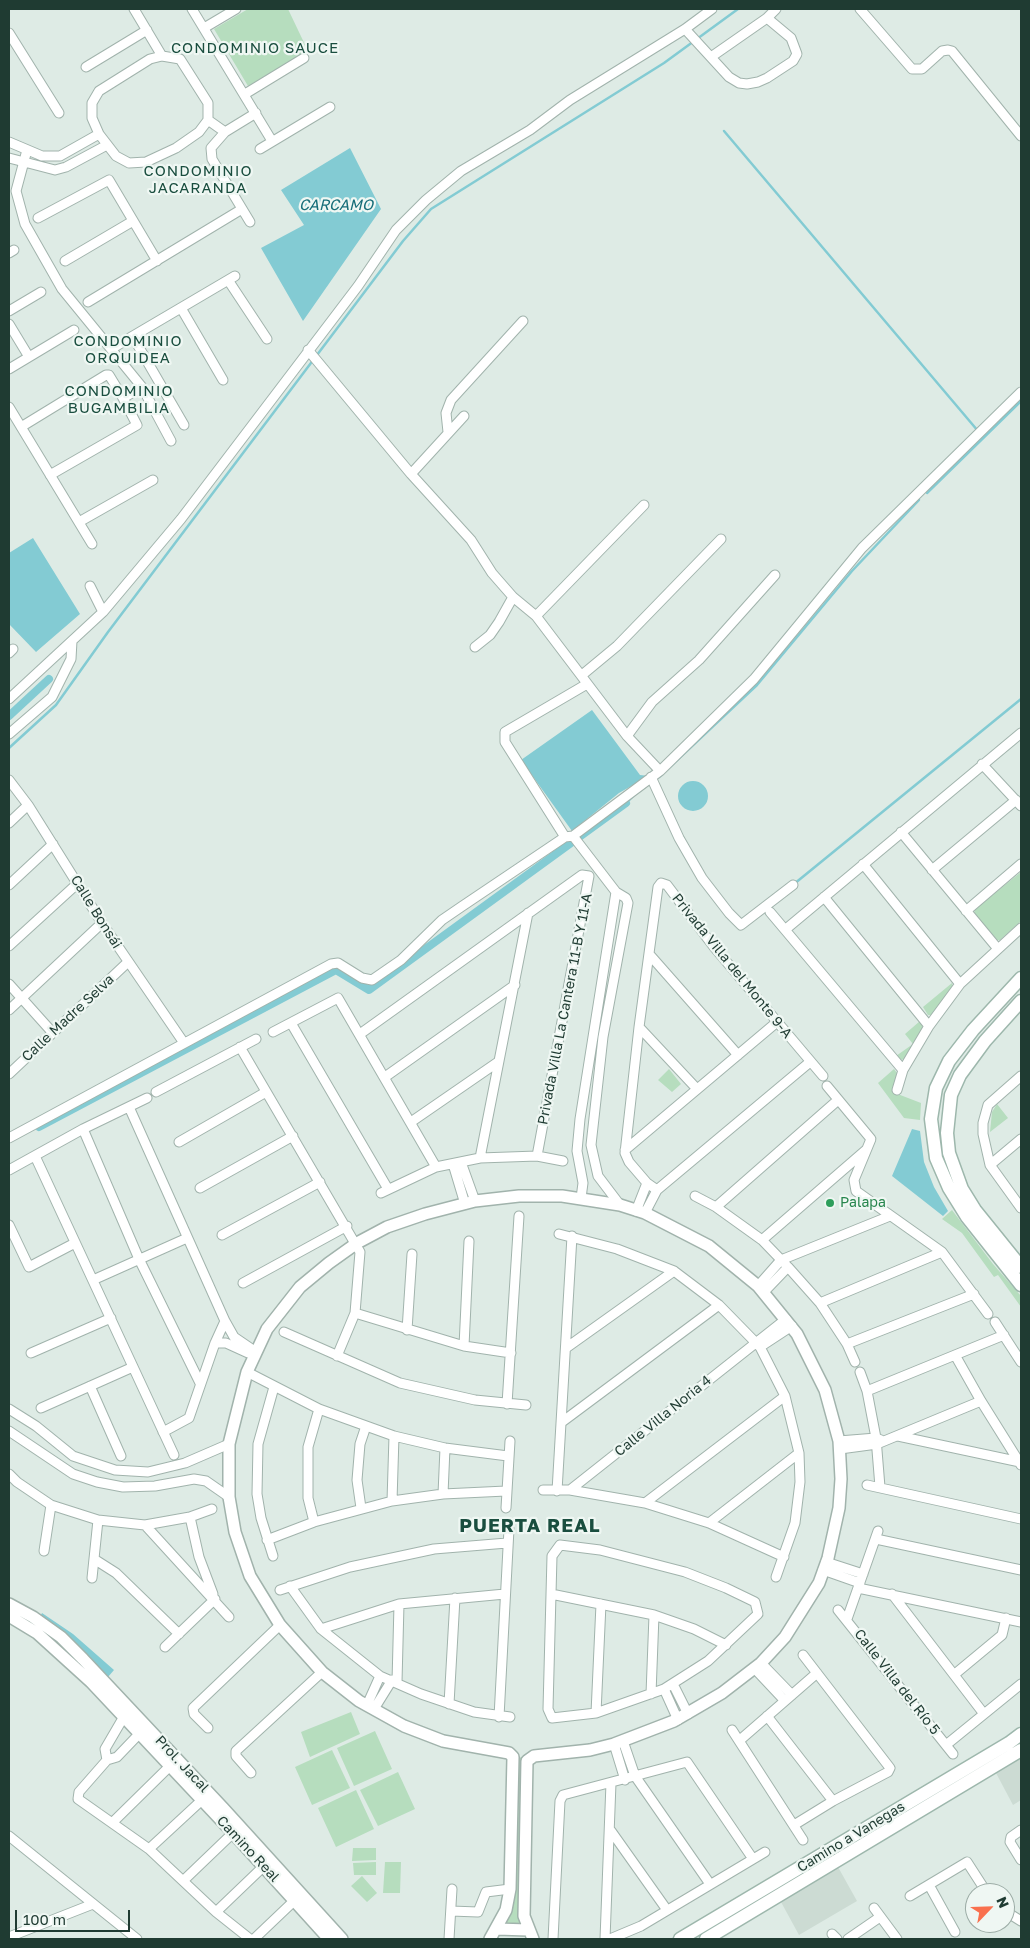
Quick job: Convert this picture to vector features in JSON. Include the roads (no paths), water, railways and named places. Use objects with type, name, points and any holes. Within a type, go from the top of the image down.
[{"type":"main road","points":[[1021,978],[973,1030],[949,1061],[936,1088],[930,1119],[933,1144],[941,1173],[962,1210],[1021,1285]]},
{"type":"main road","points":[[1020,1264],[975,1210],[962,1189],[947,1143],[951,1095],[960,1075],[985,1041],[1021,1001]]},
{"type":"main road","points":[[973,1030],[985,1041]]},
{"type":"main road","name":"Camino a Vanegas","points":[[680,1939],[1009,1743],[1021,1734]]},
{"type":"main road","name":"Camino a Vanegas","points":[[706,1939],[1021,1750]]},
{"type":"street","points":[[134,9],[162,56]]},
{"type":"street","points":[[192,9],[272,141]]},
{"type":"street","points":[[204,28],[236,9]]},
{"type":"street","points":[[9,700],[103,612],[181,519],[358,286],[396,230],[426,200],[462,171],[530,130],[570,100],[685,29],[712,9]]},
{"type":"street","points":[[711,57],[767,18],[776,9]]},
{"type":"street","points":[[860,9],[912,69],[922,69],[942,51],[952,51],[1021,136]]},
{"type":"street","points":[[685,29],[729,77],[738,83],[747,84],[758,82],[794,61],[797,54],[790,38],[767,18]]},
{"type":"street","points":[[86,67],[146,30]]},
{"type":"street","points":[[9,33],[59,113]]},
{"type":"street","points":[[162,56],[180,59],[208,103],[208,120],[199,132],[176,148],[146,162],[129,163],[116,156],[100,134],[92,118],[92,103],[99,90],[150,59],[162,56]]},
{"type":"street","points":[[245,94],[304,58]]},
{"type":"street","points":[[260,149],[330,107]]},
{"type":"street","points":[[250,222],[212,159],[211,148],[225,132],[256,113]]},
{"type":"street","points":[[208,120],[225,132]]},
{"type":"street","points":[[9,142],[42,156],[60,156],[100,134]]},
{"type":"street","points":[[9,158],[22,163],[55,170],[66,167],[107,145]]},
{"type":"street","points":[[26,150],[16,192],[25,224],[62,289],[116,347],[142,387],[171,441]]},
{"type":"street","points":[[38,218],[109,180],[157,261]]},
{"type":"street","points":[[88,302],[242,209]]},
{"type":"street","points":[[65,261],[133,220]]},
{"type":"street","points":[[116,347],[232,278],[267,339]]},
{"type":"street","points":[[9,311],[41,292]]},
{"type":"street","points":[[181,308],[223,380]]},
{"type":"street","points":[[448,432],[446,413],[451,400],[523,321]]},
{"type":"street","points":[[9,324],[29,357]]},
{"type":"street","points":[[9,369],[74,330]]},
{"type":"street","points":[[133,337],[184,425]]},
{"type":"street","points":[[308,350],[411,474],[471,540],[492,574],[512,597],[536,616],[627,736],[660,771]]},
{"type":"street","points":[[21,427],[106,375],[109,376],[123,398],[137,424],[50,474]]},
{"type":"street","points":[[123,398],[142,387]]},
{"type":"street","points":[[9,1138],[333,963],[340,964],[362,978],[372,980],[401,960],[448,916],[569,836],[660,771],[754,679],[862,548],[1021,392]]},
{"type":"street","points":[[9,407],[92,544]]},
{"type":"street","points":[[411,474],[464,416]]},
{"type":"street","points":[[79,522],[153,480]]},
{"type":"street","points":[[536,616],[644,505]]},
{"type":"street","points":[[582,675],[617,646],[721,539]]},
{"type":"street","points":[[627,736],[652,702],[699,660],[775,575]]},
{"type":"street","points":[[90,586],[103,612]]},
{"type":"street","points":[[475,646],[490,635],[500,622],[512,597]]},
{"type":"street","points":[[9,734],[52,696],[71,659],[72,641]]},
{"type":"street","points":[[587,684],[505,732],[505,742],[569,836],[616,892],[626,898],[628,903],[608,1010],[592,1145],[598,1176],[620,1205]]},
{"type":"street","points":[[786,929],[1021,733]]},
{"type":"street","points":[[932,870],[1019,803],[982,764]]},
{"type":"street","points":[[651,777],[679,838],[702,878],[729,914],[741,925],[793,884]]},
{"type":"street","name":"Calle Bonsái","points":[[9,780],[28,805],[102,923],[184,1043]]},
{"type":"street","points":[[9,823],[28,805]]},
{"type":"street","points":[[901,832],[998,949]]},
{"type":"street","points":[[9,885],[53,844]]},
{"type":"street","points":[[863,864],[960,984]]},
{"type":"street","points":[[966,911],[1021,864]]},
{"type":"street","name":"Privada Villa La Cantera 11-B Y 11-A","points":[[360,1034],[582,875],[589,876],[537,1156]]},
{"type":"street","points":[[9,946],[78,882]]},
{"type":"street","name":"Privada Villa del Monte 9-A","points":[[625,1150],[639,1027],[658,887],[661,883],[665,884],[714,947],[823,1076]]},
{"type":"street","points":[[581,1198],[583,1182],[577,1147],[616,892]]},
{"type":"street","points":[[824,896],[929,1026]]},
{"type":"street","points":[[770,912],[903,1070]]},
{"type":"street","points":[[480,1158],[528,913]]},
{"type":"street","points":[[9,1010],[102,923]]},
{"type":"street","points":[[897,1090],[903,1070],[929,1026],[960,984],[1021,928]]},
{"type":"street","points":[[649,954],[738,1055]]},
{"type":"street","name":"Calle Madre Selva","points":[[9,1074],[128,962]]},
{"type":"street","points":[[9,984],[52,1032]]},
{"type":"street","points":[[386,1078],[515,985]]},
{"type":"street","points":[[273,1032],[338,998],[412,1122],[436,1167]]},
{"type":"street","points":[[597,1007],[608,1010]]},
{"type":"street","points":[[292,1022],[385,1191],[436,1167],[480,1158],[537,1156],[563,1161]]},
{"type":"street","points":[[657,1190],[647,1183],[628,1162],[625,1150],[777,1022]]},
{"type":"street","points":[[639,1027],[697,1089]]},
{"type":"street","points":[[156,1092],[256,1039]]},
{"type":"street","points":[[240,1047],[356,1244],[355,1313],[336,1356]]},
{"type":"street","points":[[412,1122],[498,1062]]},
{"type":"street","points":[[642,1208],[657,1190],[810,1062]]},
{"type":"street","points":[[1020,1205],[990,1165],[983,1134],[985,1113],[993,1099],[1021,1076]]},
{"type":"street","points":[[827,1086],[871,1141],[854,1180],[854,1186],[861,1195],[942,1252],[988,1314]]},
{"type":"street","points":[[179,1142],[266,1092]]},
{"type":"street","points":[[9,1170],[83,1129],[147,1098]]},
{"type":"street","points":[[716,1207],[838,1100]]},
{"type":"street","points":[[129,1107],[230,1333],[244,1348]]},
{"type":"street","points":[[83,1129],[140,1260],[200,1383]]},
{"type":"street","points":[[200,1188],[293,1136]]},
{"type":"street","points":[[990,1165],[1021,1139]]},
{"type":"street","points":[[762,1240],[868,1148]]},
{"type":"street","points":[[35,1156],[174,1455]]},
{"type":"street","points":[[457,1163],[470,1203]]},
{"type":"street","points":[[222,1235],[320,1182]]},
{"type":"street","points":[[642,1208],[647,1183]]},
{"type":"street","points":[[490,1939],[498,1929],[506,1910],[510,1890],[513,1757],[509,1753],[443,1741],[404,1726],[372,1703],[322,1672],[280,1625],[250,1576],[235,1532],[229,1497],[229,1444],[255,1354],[267,1329],[300,1287],[356,1244],[387,1227],[470,1203],[519,1196],[562,1196],[642,1208],[709,1246],[764,1286],[785,1325],[808,1351],[845,1444],[839,1508],[829,1568],[803,1611],[761,1668],[722,1693],[620,1746],[530,1758],[526,1763],[524,1908],[530,1935],[498,1929]]},
{"type":"street","points":[[695,1196],[716,1207],[762,1240],[820,1302],[847,1344],[855,1362]]},
{"type":"street","points":[[507,1404],[519,1216]]},
{"type":"street","points":[[764,1286],[781,1260],[890,1216]]},
{"type":"street","points":[[9,1225],[29,1266],[76,1243]]},
{"type":"street","points":[[243,1283],[347,1226]]},
{"type":"street","points":[[559,1234],[617,1249],[674,1272],[719,1305],[758,1345],[785,1396],[799,1453],[800,1482],[795,1523],[776,1577]]},
{"type":"street","points":[[557,1491],[572,1236]]},
{"type":"street","points":[[93,1280],[187,1238]]},
{"type":"street","points":[[464,1346],[469,1241]]},
{"type":"street","points":[[820,1302],[942,1252]]},
{"type":"street","points":[[407,1330],[412,1254]]},
{"type":"street","points":[[764,1286],[788,1267]]},
{"type":"street","points":[[566,1348],[674,1272]]},
{"type":"street","points":[[847,1344],[974,1294]]},
{"type":"street","points":[[562,1422],[719,1305]]},
{"type":"street","points":[[355,1313],[464,1346],[510,1353]]},
{"type":"street","points":[[31,1353],[111,1318]]},
{"type":"street","points":[[163,1432],[189,1418],[200,1383],[225,1321]]},
{"type":"street","points":[[995,1322],[1021,1362]]},
{"type":"street","name":"Calle Villa Noria 4","points":[[570,1490],[785,1325]]},
{"type":"street","points":[[284,1332],[400,1383],[475,1400],[526,1405]]},
{"type":"street","points":[[867,1391],[1004,1335]]},
{"type":"street","points":[[215,1343],[226,1343],[244,1348],[255,1354]]},
{"type":"street","points":[[955,1355],[1020,1464]]},
{"type":"street","points":[[41,1408],[133,1367]]},
{"type":"street","points":[[860,1372],[867,1391],[879,1441],[880,1488]]},
{"type":"street","points":[[250,1373],[319,1409],[394,1436],[445,1448],[508,1456]]},
{"type":"street","points":[[90,1386],[121,1456]]},
{"type":"street","points":[[273,1556],[267,1540],[257,1494],[258,1444],[274,1387]]},
{"type":"street","points":[[645,1503],[785,1396]]},
{"type":"street","points":[[845,1444],[879,1441],[897,1436],[981,1401]]},
{"type":"street","points":[[9,1408],[36,1426],[73,1456],[115,1470],[148,1472],[185,1463],[229,1444]]},
{"type":"street","points":[[314,1522],[308,1498],[308,1447],[319,1409]]},
{"type":"street","points":[[361,1508],[358,1480],[360,1444],[366,1426]]},
{"type":"street","points":[[9,1431],[73,1474],[98,1482],[123,1487],[155,1486],[194,1479],[206,1481],[229,1497]]},
{"type":"street","points":[[392,1500],[394,1436]]},
{"type":"street","points":[[897,1436],[1020,1464]]},
{"type":"street","points":[[506,1508],[510,1441]]},
{"type":"street","points":[[444,1494],[445,1448]]},
{"type":"street","points":[[709,1524],[799,1453]]},
{"type":"street","points":[[9,1474],[24,1488],[51,1504],[98,1520],[144,1525],[190,1518],[212,1509]]},
{"type":"street","points":[[867,1485],[1021,1519]]},
{"type":"street","points":[[543,1490],[570,1490],[645,1503],[709,1524],[784,1557]]},
{"type":"street","points":[[267,1540],[314,1522],[392,1500],[444,1494],[506,1491]]},
{"type":"street","points":[[44,1551],[51,1504]]},
{"type":"street","points":[[190,1518],[199,1557],[215,1599]]},
{"type":"street","points":[[92,1578],[98,1520]]},
{"type":"street","points":[[144,1525],[215,1599],[229,1617]]},
{"type":"street","points":[[499,1716],[509,1529]]},
{"type":"street","name":"Calle Villa del Río 5","points":[[847,1619],[877,1535],[1021,1570]]},
{"type":"street","points":[[280,1590],[350,1567],[434,1549],[507,1543]]},
{"type":"street","points":[[560,1545],[600,1550],[644,1560],[726,1588],[755,1602],[758,1610],[756,1617],[726,1646],[708,1661],[664,1689],[596,1713],[552,1718],[548,1713],[551,1594],[552,1556],[560,1545]]},
{"type":"street","points":[[94,1559],[116,1573],[179,1634]]},
{"type":"street","points":[[829,1568],[892,1594],[1021,1622]]},
{"type":"street","points":[[290,1586],[321,1630],[380,1676],[449,1704],[510,1717]]},
{"type":"street","points":[[321,1630],[399,1604],[505,1594]]},
{"type":"street","points":[[551,1594],[654,1615],[694,1629],[726,1646]]},
{"type":"street","points":[[892,1594],[984,1714]]},
{"type":"street","points":[[449,1704],[455,1598]]},
{"type":"street","points":[[165,1647],[215,1599]]},
{"type":"street","name":"Prol. Jacal","points":[[9,1604],[33,1617],[61,1637],[127,1712],[342,1939]]},
{"type":"street","points":[[372,1703],[394,1681],[399,1604]]},
{"type":"street","points":[[596,1713],[601,1604]]},
{"type":"street","name":"Calle Villa del Río 5","points":[[838,1610],[953,1754]]},
{"type":"street","points":[[651,1694],[654,1615]]},
{"type":"street","name":"Prol. Jacal","points":[[9,1616],[37,1633],[127,1712]]},
{"type":"street","points":[[955,1674],[1002,1635],[1006,1618]]},
{"type":"street","points":[[208,1728],[194,1714],[193,1708],[280,1625]]},
{"type":"street","points":[[794,1824],[888,1772],[890,1768],[803,1655]]},
{"type":"street","points":[[761,1668],[788,1698]]},
{"type":"street","points":[[251,1773],[236,1756],[236,1751],[322,1672]]},
{"type":"street","points":[[740,1740],[817,1673]]},
{"type":"street","points":[[372,1703],[380,1676]]},
{"type":"street","points":[[673,1684],[681,1713]]},
{"type":"street","name":"Calle Villa del Río 5","points":[[946,1745],[1021,1684]]},
{"type":"street","points":[[664,1689],[681,1713]]},
{"type":"street","points":[[107,1760],[105,1749],[127,1712]]},
{"type":"street","name":"Camino Real","points":[[127,1712],[140,1733],[295,1900],[324,1937]]},
{"type":"street","points":[[767,1716],[833,1801]]},
{"type":"street","points":[[732,1730],[803,1840]]},
{"type":"street","points":[[140,1733],[117,1757],[107,1760],[79,1792],[80,1802],[112,1822],[149,1850],[184,1880],[216,1912],[252,1939],[295,1900]]},
{"type":"street","points":[[620,1746],[635,1776],[710,1884]]},
{"type":"street","points":[[620,1746],[624,1780]]},
{"type":"street","points":[[553,1939],[560,1799],[565,1794],[689,1763],[753,1859]]},
{"type":"street","points":[[112,1822],[170,1766]]},
{"type":"street","points":[[605,1939],[612,1783]]},
{"type":"street","points":[[149,1850],[202,1800]]},
{"type":"street","points":[[511,1812],[524,1813]]},
{"type":"street","points":[[1021,1830],[1011,1837],[1010,1842],[1021,1860]]},
{"type":"street","points":[[610,1831],[667,1910]]},
{"type":"street","points":[[184,1880],[234,1833]]},
{"type":"street","points":[[9,1836],[137,1939]]},
{"type":"street","points":[[610,1939],[641,1926],[765,1852]]},
{"type":"street","points":[[910,1896],[967,1862],[981,1883]]},
{"type":"street","points":[[216,1912],[264,1866]]},
{"type":"street","points":[[929,1885],[955,1932]]},
{"type":"street","points":[[449,1939],[452,1889]]},
{"type":"street","points":[[451,1911],[478,1912],[486,1892],[510,1890]]},
{"type":"street","points":[[9,1937],[93,1904]]},
{"type":"street","points":[[874,1908],[897,1939]]},
{"type":"street","points":[[848,1939],[880,1917]]},
{"type":"street","points":[[119,1926],[124,1939]]},
{"type":"water","name":"CARCAMO","points":[[350,148],[381,209],[303,321],[261,248],[304,225],[281,190]]},
{"type":"water","points":[[33,538],[80,614],[36,652],[9,624],[9,553]]},
{"type":"water","points":[[592,710],[640,775],[649,776],[619,793],[572,831],[521,760]]},
{"type":"water","points":[[693,781],[704,785],[708,796],[704,807],[693,811],[682,807],[678,796],[682,785]]},
{"type":"water","points":[[912,1129],[920,1131],[924,1162],[934,1187],[948,1211],[943,1216],[892,1176]]},
{"type":"water","points":[[42,1613],[73,1634],[114,1670],[108,1677],[69,1639],[40,1617]]},
{"type":"waterway","points":[[9,748],[56,705],[108,632],[403,241],[431,209],[664,63],[738,9]]},
{"type":"waterway","points":[[724,131],[978,431]]},
{"type":"waterway","points":[[927,493],[1021,401]]},
{"type":"waterway","points":[[659,777],[757,685],[852,571],[919,500]]},
{"type":"waterway","points":[[9,716],[49,679]]},
{"type":"waterway","points":[[794,884],[1021,699]]},
{"type":"waterway","points":[[626,803],[634,795]]},
{"type":"waterway","points":[[39,1127],[336,970],[369,990],[626,803]]},
{"type":"place","name":"Palapa","points":[[830,1203]]},
{"type":"district","name":"CONDOMINIO SAUCE","points":[[255,48]]},
{"type":"district","name":"CONDOMINIO JACARANDA","points":[[198,180]]},
{"type":"district","name":"CONDOMINIO ORQUIDEA","points":[[128,350]]},
{"type":"district","name":"CONDOMINIO BUGAMBILIA","points":[[119,400]]},
{"type":"district","name":"PUERTA REAL","points":[[530,1526]]}]
